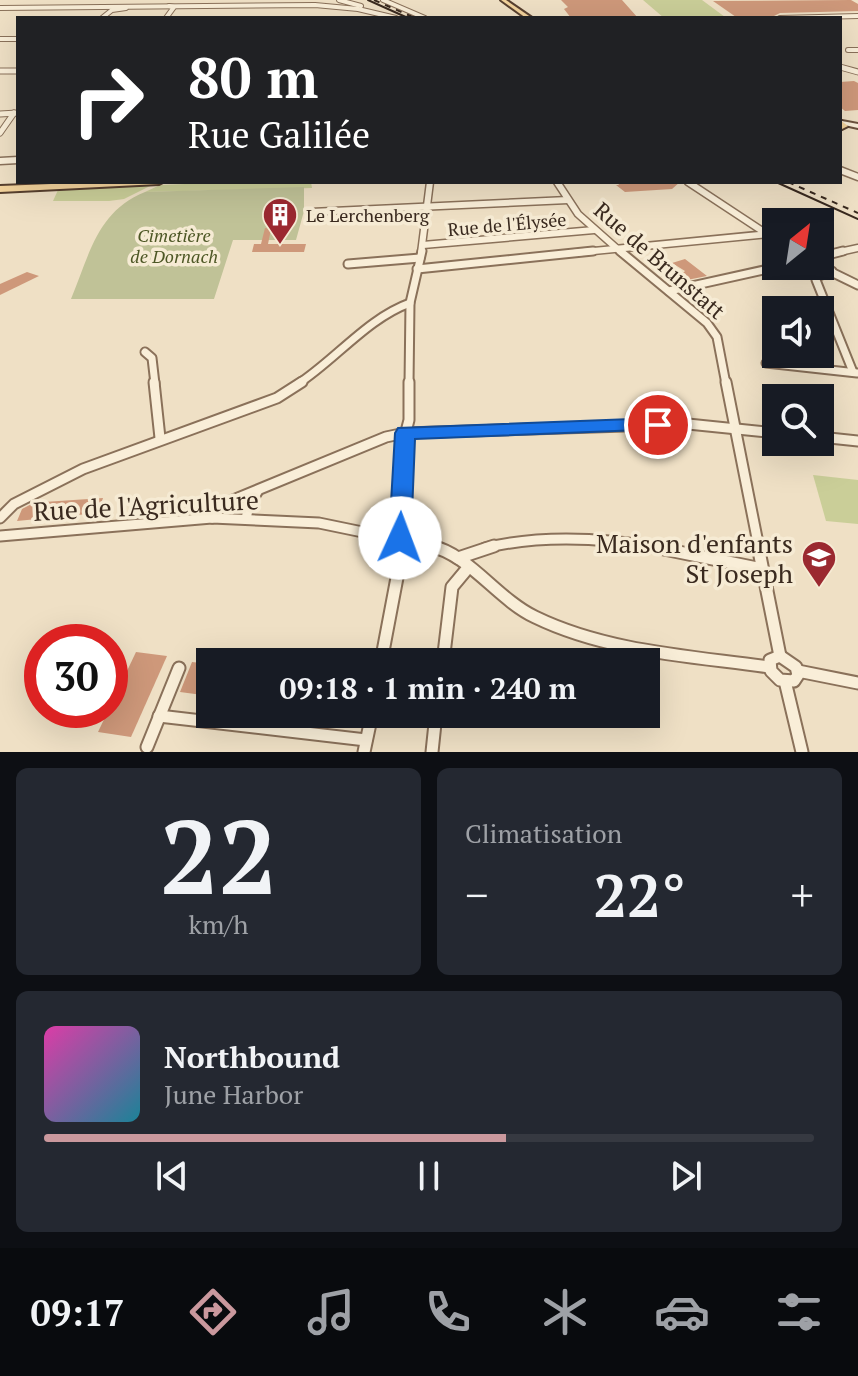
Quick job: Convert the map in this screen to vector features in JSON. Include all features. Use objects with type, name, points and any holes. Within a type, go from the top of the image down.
[{"type":"main road","points":[[503,0],[526,16]]},
{"type":"main road","points":[[0,187],[43,184]]},
{"type":"main road","points":[[0,187],[95,184]]},
{"type":"street","points":[[191,3],[196,0]]},
{"type":"street","points":[[339,0],[393,16]]},
{"type":"street","points":[[383,0],[420,16]]},
{"type":"street","points":[[0,8],[287,3],[353,9],[389,16]]},
{"type":"street","points":[[104,16],[112,10],[154,4],[174,7],[167,16]]},
{"type":"street","points":[[353,9],[364,7]]},
{"type":"street","points":[[848,50],[858,50]]},
{"type":"street","points":[[0,114],[16,113]]},
{"type":"street","points":[[0,133],[16,113]]},
{"type":"street","points":[[383,648],[402,539],[405,433],[409,420],[410,303],[423,245],[430,184]]},
{"type":"street","name":"Rue de Brunstatt","points":[[558,184],[594,230],[707,323],[717,337],[780,656]]},
{"type":"street","points":[[691,184],[762,230]]},
{"type":"street","points":[[311,212],[568,200]]},
{"type":"street","name":"Rue de l'Élysée","points":[[423,245],[594,230]]},
{"type":"street","points":[[417,269],[762,235]]},
{"type":"street","points":[[834,254],[858,248]]},
{"type":"street","points":[[348,264],[420,258]]},
{"type":"street","points":[[669,291],[762,270]]},
{"type":"street","points":[[834,272],[858,285]]},
{"type":"street","points":[[816,280],[856,372],[816,368]]},
{"type":"street","points":[[0,518],[14,504],[83,469],[160,438],[277,398],[324,367],[391,310],[410,303]]},
{"type":"street","points":[[145,352],[152,358],[160,438]]},
{"type":"street","points":[[212,518],[221,505],[386,437],[405,433],[688,424],[762,432]]},
{"type":"street","points":[[834,438],[858,441]]},
{"type":"street","points":[[246,519],[249,505],[257,492]]},
{"type":"street","name":"Rue de l'Agriculture","points":[[0,536],[212,518],[246,519],[319,523],[439,546],[458,558]]},
{"type":"street","points":[[762,569],[596,538],[546,538],[476,549],[458,558],[509,603],[536,618],[575,633],[621,646],[769,667]]},
{"type":"street","points":[[445,648],[452,587],[467,569]]},
{"type":"street","points":[[798,671],[794,681],[785,681],[776,677],[769,667],[770,660],[780,656],[789,659],[798,671],[858,683]]},
{"type":"street","points":[[147,747],[179,668]]},
{"type":"street","points":[[785,681],[802,752]]},
{"type":"street","points":[[159,716],[365,746]]},
{"type":"street","points":[[432,752],[435,728]]},
{"type":"green space","points":[[643,0],[702,0],[724,16],[662,16]]},
{"type":"green space","points":[[311,184],[312,188],[145,192],[160,185]]},
{"type":"green space","points":[[152,185],[124,199],[53,201],[58,190]]},
{"type":"green space","name":"Cimetière de Dornach","points":[[304,187],[304,211],[296,240],[233,240],[214,299],[71,299],[105,223],[129,200],[145,192]]},
{"type":"green space","points":[[813,475],[858,480],[858,524],[826,521]]},
{"type":"building","points":[[561,0],[622,0],[636,16],[569,16],[564,9],[568,7]]},
{"type":"building","points":[[851,0],[858,4],[858,11],[735,16],[713,1]]},
{"type":"building","points":[[842,82],[858,83],[858,110],[842,109]]},
{"type":"building","points":[[678,184],[672,189],[625,192],[616,185]]},
{"type":"building","name":"Le Lerchenberg","points":[[265,228],[271,229],[268,244],[306,244],[304,252],[252,252],[254,244],[261,244]]},
{"type":"building","points":[[685,259],[707,276],[687,280],[681,275],[685,271],[672,263]]},
{"type":"building","points":[[27,272],[39,276],[0,295],[0,284]]},
{"type":"building","points":[[103,498],[98,513],[17,521],[22,509],[41,499],[44,502]]},
{"type":"building","points":[[136,652],[167,656],[131,737],[98,732],[100,728],[128,728],[128,669]]},
{"type":"building","points":[[192,662],[196,662],[196,694],[180,692]]},
{"type":"tram line","points":[[368,0],[404,16]]},
{"type":"tram line","points":[[780,184],[858,219]]},
{"type":"railway","points":[[374,0],[410,16]]},
{"type":"railway","points":[[793,184],[858,213]]},
{"type":"place","name":"Le Lerchenberg","points":[[280,246]]},
{"type":"place","name":"Maison d'enfants St Joseph","points":[[819,589]]},
{"type":"route","points":[[400,538],[405,433],[658,425]]}]
